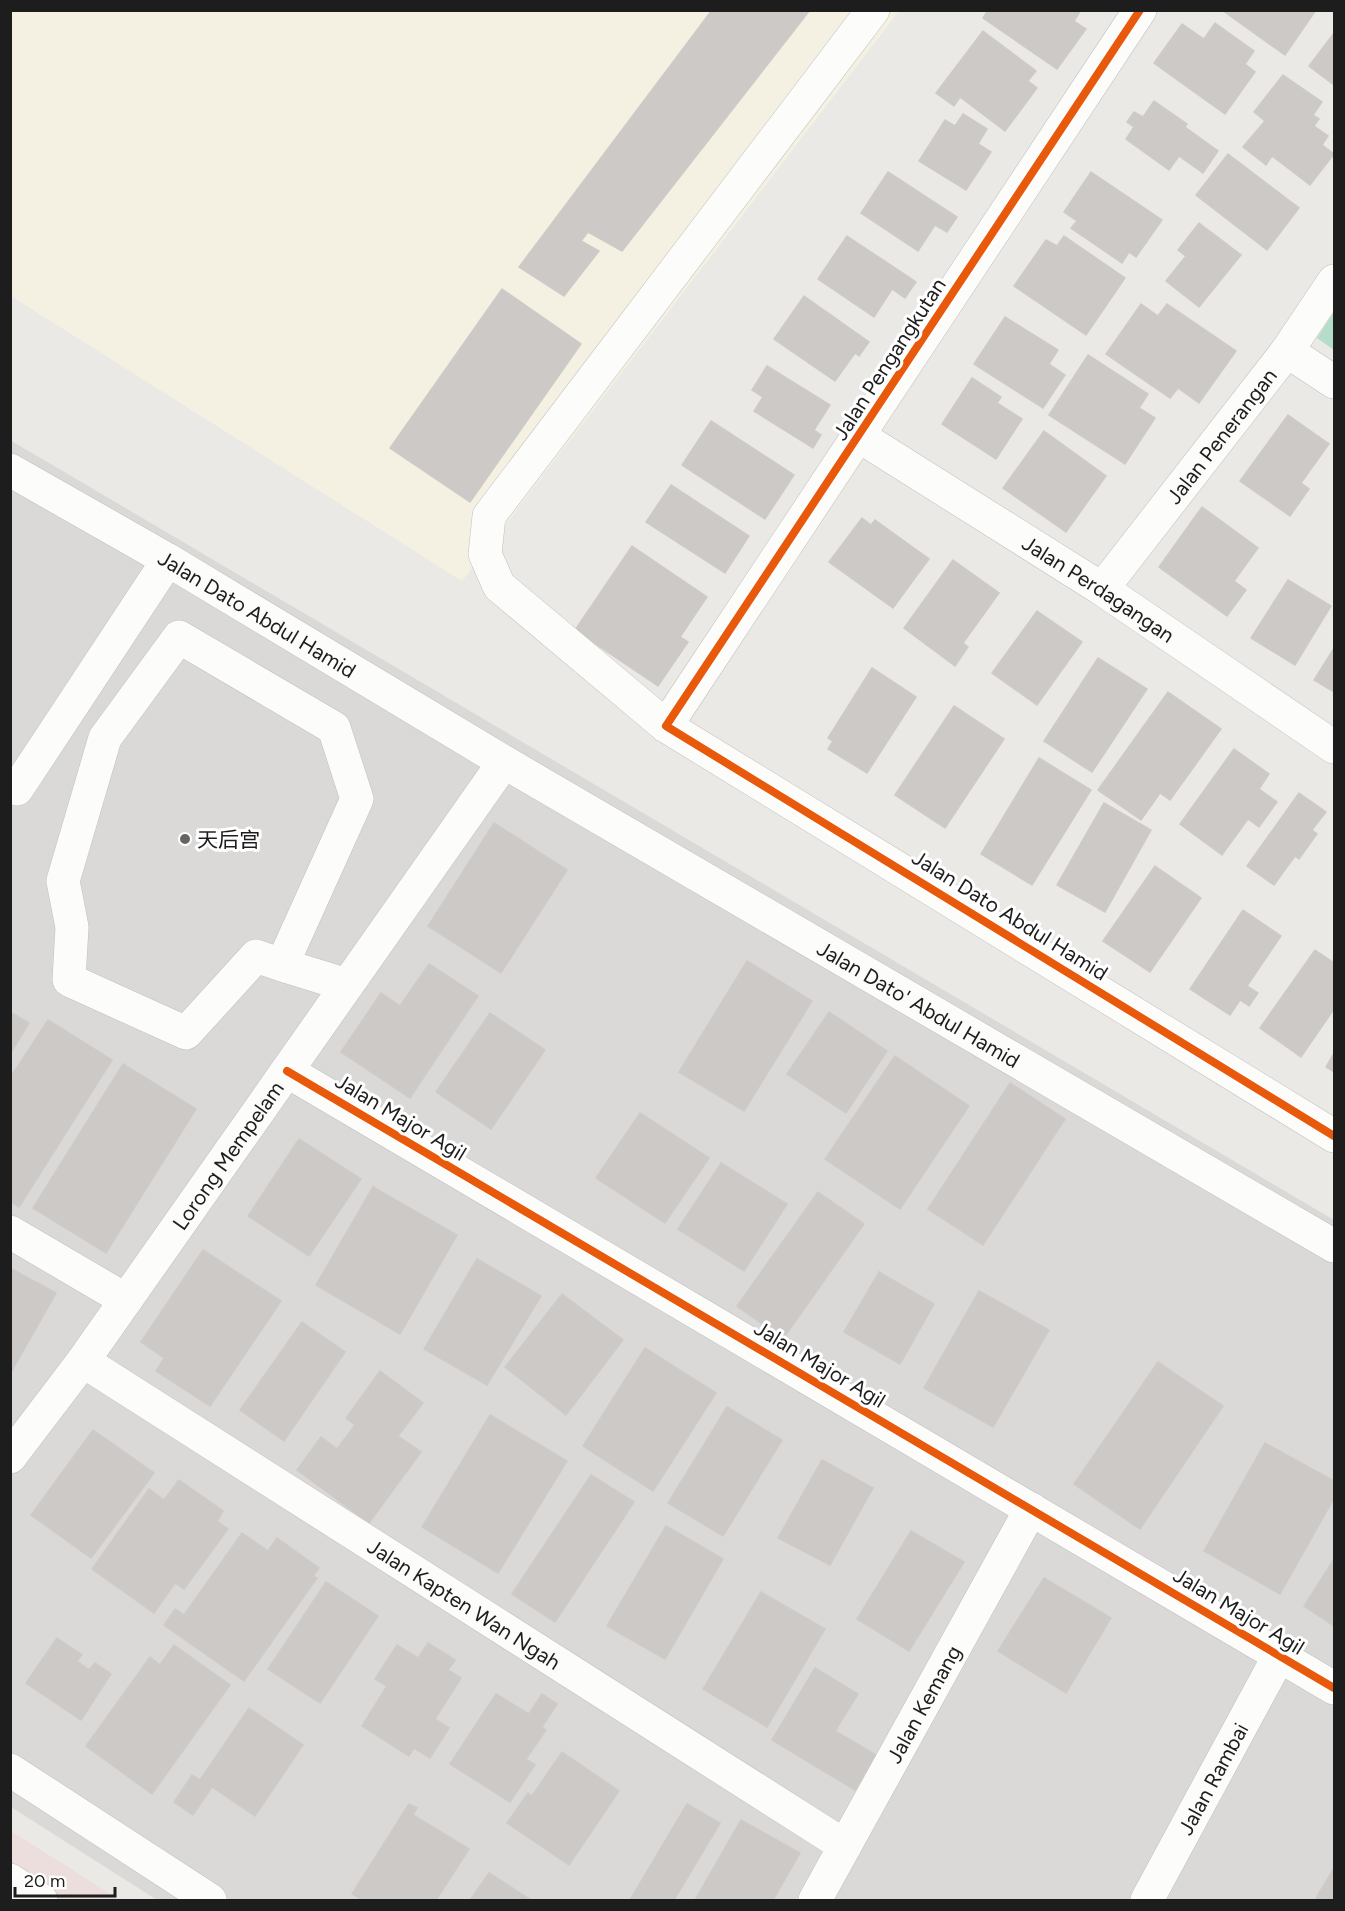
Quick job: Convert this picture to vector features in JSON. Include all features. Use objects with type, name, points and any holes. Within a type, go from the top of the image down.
[{"type":"street","name":"Jalan Dato Abdul Hamid","points":[[873,10],[489,516],[485,554],[499,586],[666,726],[1335,1136]]},
{"type":"street","name":"Jalan Pengangkutan","points":[[666,726],[1140,10]]},
{"type":"street","name":"Jalan Penerangan","points":[[1102,589],[1287,351],[1335,281]]},
{"type":"street","points":[[1287,351],[1335,382]]},
{"type":"street","name":"Jalan Perdagangan","points":[[859,436],[1102,589],[1335,747]]},
{"type":"street","name":"Jalan Dato Abdul Hamid","points":[[10,470],[168,560],[504,762]]},
{"type":"street","points":[[10,786],[17,789],[168,560]]},
{"type":"street","points":[[282,965],[357,799],[334,728],[179,637],[105,738],[63,881],[72,927],[69,980],[186,1033],[256,956],[282,965],[347,985]]},
{"type":"street","name":"Lorong Mempelam","points":[[10,1457],[83,1361],[504,762]]},
{"type":"street","name":"Jalan Dato' Abdul Hamid","points":[[504,762],[1335,1246]]},
{"type":"street","name":"Jalan Major Agil","points":[[287,1071],[1335,1688]]},
{"type":"street","points":[[10,1232],[126,1300]]},
{"type":"street","name":"Jalan Kapten Wan Ngah","points":[[83,1361],[845,1846]]},
{"type":"street","name":"Jalan Kemang","points":[[815,1900],[1031,1509]]},
{"type":"street","name":"Jalan Rambai","points":[[1147,1900],[1279,1656]]},
{"type":"street","points":[[10,1770],[210,1900]]},
{"type":"street","points":[[10,1880],[41,1900]]},
{"type":"shaded area","points":[[10,11],[899,11],[462,581],[11,296]]},
{"type":"shaded area","points":[[10,440],[1334,1220],[1334,1900],[157,1900],[11,1807]]},
{"type":"shaded area","points":[[11,1831],[120,1900],[11,1900]]},
{"type":"green space","points":[[1334,312],[1334,350],[1317,338]]},
{"type":"building","points":[[712,10],[810,10],[622,251],[588,232],[581,241],[599,251],[564,296],[519,267]]},
{"type":"building","points":[[988,10],[1081,10],[1074,21],[1086,29],[1057,69],[983,18]]},
{"type":"building","points":[[1222,10],[1316,10],[1285,55]]},
{"type":"building","points":[[1215,23],[1254,51],[1245,64],[1255,72],[1225,114],[1154,63],[1182,24],[1204,39]]},
{"type":"building","points":[[983,31],[1036,71],[1028,81],[1037,88],[1005,131],[960,97],[954,106],[936,93]]},
{"type":"building","points":[[1334,33],[1334,85],[1309,66]]},
{"type":"building","points":[[1283,75],[1322,102],[1313,115],[1319,119],[1314,126],[1328,136],[1322,145],[1334,154],[1310,185],[1272,156],[1266,165],[1243,147],[1265,121],[1254,112]]},
{"type":"building","points":[[1154,101],[1187,124],[1185,127],[1218,151],[1203,173],[1179,156],[1169,170],[1126,139],[1134,127],[1127,122],[1134,112],[1143,117]]},
{"type":"building","points":[[963,114],[987,129],[978,144],[991,152],[966,190],[919,161],[945,120],[955,126]]},
{"type":"building","points":[[1228,154],[1299,208],[1267,250],[1196,195]]},
{"type":"building","points":[[888,172],[957,217],[947,232],[935,225],[918,251],[861,213]]},
{"type":"building","points":[[1091,172],[1162,220],[1136,257],[1129,252],[1122,263],[1071,228],[1077,221],[1064,212]]},
{"type":"building","points":[[1199,223],[1241,255],[1199,307],[1166,281],[1186,256],[1178,250]]},
{"type":"building","points":[[847,236],[916,282],[905,298],[892,289],[874,317],[818,279]]},
{"type":"building","points":[[1064,236],[1125,278],[1086,335],[1014,286],[1046,240],[1057,246]]},
{"type":"building","points":[[502,289],[581,344],[470,502],[390,448]]},
{"type":"building","points":[[804,296],[869,342],[859,356],[855,353],[835,381],[774,339]]},
{"type":"building","points":[[1141,304],[1158,316],[1167,304],[1236,351],[1199,403],[1178,388],[1170,398],[1106,354]]},
{"type":"building","points":[[1005,317],[1058,350],[1049,364],[1065,375],[1043,408],[974,364]]},
{"type":"building","points":[[1088,355],[1148,394],[1139,408],[1155,418],[1125,464],[1049,415]]},
{"type":"building","points":[[767,366],[830,405],[814,430],[821,435],[813,448],[754,411],[763,397],[752,390]]},
{"type":"building","points":[[972,378],[1001,397],[997,403],[1022,419],[996,459],[942,424]]},
{"type":"building","points":[[1288,415],[1329,444],[1301,483],[1309,489],[1290,516],[1240,481]]},
{"type":"building","points":[[711,421],[794,475],[765,519],[682,465]]},
{"type":"building","points":[[1044,431],[1106,476],[1066,532],[1003,488]]},
{"type":"building","points":[[671,485],[749,536],[725,573],[646,522]]},
{"type":"building","points":[[1202,507],[1258,548],[1234,581],[1246,590],[1227,616],[1159,567]]},
{"type":"building","points":[[862,518],[871,525],[875,520],[929,559],[893,608],[829,562]]},
{"type":"building","points":[[632,546],[707,597],[680,637],[688,642],[658,686],[575,630]]},
{"type":"building","points":[[953,560],[999,593],[963,643],[968,647],[955,666],[904,628]]},
{"type":"building","points":[[1288,580],[1331,606],[1295,665],[1251,638]]},
{"type":"building","points":[[1037,611],[1082,642],[1037,705],[992,673]]},
{"type":"building","points":[[1334,648],[1334,692],[1314,680]]},
{"type":"building","points":[[1098,658],[1147,689],[1092,772],[1044,741]]},
{"type":"building","points":[[872,668],[916,697],[867,773],[828,749],[833,741],[828,738]]},
{"type":"building","points":[[1168,692],[1221,729],[1170,800],[1160,793],[1141,820],[1098,790]]},
{"type":"building","points":[[954,706],[1004,739],[945,828],[895,795]]},
{"type":"building","points":[[1234,749],[1269,774],[1259,789],[1277,802],[1259,827],[1248,819],[1222,855],[1180,824]]},
{"type":"building","points":[[1039,758],[1091,790],[1032,885],[981,854]]},
{"type":"building","points":[[1299,793],[1326,812],[1312,830],[1317,834],[1299,859],[1295,856],[1274,885],[1247,866]]},
{"type":"building","points":[[1104,803],[1151,830],[1105,912],[1057,885]]},
{"type":"building","points":[[494,823],[567,870],[501,973],[428,926]]},
{"type":"building","points":[[1155,866],[1201,898],[1150,972],[1103,941]]},
{"type":"building","points":[[1243,910],[1281,936],[1247,986],[1258,993],[1249,1006],[1240,1000],[1230,1015],[1190,989]]},
{"type":"building","points":[[1315,950],[1334,963],[1334,1009],[1301,1057],[1260,1028]]},
{"type":"building","points":[[747,961],[812,1001],[744,1111],[679,1072]]},
{"type":"building","points":[[429,964],[478,996],[410,1098],[341,1052],[381,993],[400,1006]]},
{"type":"building","points":[[10,1012],[29,1023],[10,1054]]},
{"type":"building","points":[[829,1012],[887,1051],[846,1113],[787,1074]]},
{"type":"building","points":[[490,1013],[545,1050],[491,1129],[436,1092]]},
{"type":"building","points":[[48,1020],[112,1060],[19,1207],[10,1201],[10,1078]]},
{"type":"building","points":[[1334,1053],[1334,1072],[1326,1067]]},
{"type":"building","points":[[895,1056],[969,1106],[900,1209],[825,1159]]},
{"type":"building","points":[[123,1064],[196,1109],[106,1253],[33,1208]]},
{"type":"building","points":[[1010,1083],[1065,1119],[983,1245],[928,1209]]},
{"type":"building","points":[[640,1113],[709,1158],[665,1223],[596,1178]]},
{"type":"building","points":[[299,1139],[361,1179],[309,1256],[248,1216]]},
{"type":"building","points":[[721,1163],[787,1204],[744,1271],[678,1229]]},
{"type":"building","points":[[373,1187],[457,1235],[400,1334],[316,1285]]},
{"type":"building","points":[[818,1192],[864,1224],[783,1339],[737,1306]]},
{"type":"building","points":[[203,1250],[281,1301],[210,1406],[156,1371],[164,1358],[141,1342]]},
{"type":"building","points":[[477,1259],[541,1296],[487,1385],[424,1349]]},
{"type":"building","points":[[10,1268],[56,1293],[10,1374]]},
{"type":"building","points":[[879,1272],[934,1304],[900,1364],[844,1332]]},
{"type":"building","points":[[979,1291],[1049,1330],[993,1427],[924,1388]]},
{"type":"building","points":[[562,1294],[623,1340],[566,1415],[505,1367]]},
{"type":"building","points":[[302,1322],[345,1352],[284,1441],[240,1410]]},
{"type":"building","points":[[645,1348],[716,1393],[653,1491],[583,1446]]},
{"type":"building","points":[[1158,1362],[1223,1406],[1140,1529],[1074,1484]]},
{"type":"building","points":[[380,1371],[423,1403],[398,1436],[421,1452],[369,1523],[297,1470],[321,1437],[337,1449],[355,1425],[346,1418]]},
{"type":"building","points":[[727,1407],[782,1440],[723,1536],[668,1503]]},
{"type":"building","points":[[490,1415],[567,1461],[498,1573],[422,1527]]},
{"type":"building","points":[[93,1430],[154,1473],[91,1558],[31,1515]]},
{"type":"building","points":[[1265,1443],[1334,1481],[1334,1498],[1280,1594],[1204,1551]]},
{"type":"building","points":[[822,1460],[873,1488],[830,1565],[778,1538]]},
{"type":"building","points":[[591,1475],[634,1502],[555,1622],[512,1594]]},
{"type":"building","points":[[179,1480],[223,1511],[217,1521],[228,1529],[184,1589],[175,1583],[154,1613],[92,1569],[149,1489],[164,1500]]},
{"type":"building","points":[[666,1526],[723,1559],[665,1659],[607,1626]]},
{"type":"building","points":[[911,1531],[964,1562],[909,1651],[857,1619]]},
{"type":"building","points":[[242,1533],[268,1551],[277,1538],[319,1568],[313,1576],[317,1578],[244,1681],[164,1625],[175,1609],[184,1615]]},
{"type":"building","points":[[1334,1559],[1334,1626],[1304,1606]]},
{"type":"building","points":[[1044,1578],[1111,1618],[1066,1693],[998,1651]]},
{"type":"building","points":[[326,1582],[378,1616],[320,1703],[268,1669]]},
{"type":"building","points":[[761,1592],[825,1629],[767,1727],[703,1689]]},
{"type":"building","points":[[57,1638],[82,1655],[77,1661],[89,1670],[95,1663],[111,1674],[81,1720],[26,1683]]},
{"type":"building","points":[[428,1643],[455,1660],[448,1670],[461,1678],[435,1719],[449,1728],[430,1758],[414,1748],[409,1756],[362,1726],[387,1686],[375,1679],[397,1645],[418,1658]]},
{"type":"building","points":[[174,1645],[230,1685],[152,1794],[86,1746],[150,1657],[160,1665]]},
{"type":"building","points":[[815,1668],[858,1694],[835,1731],[876,1755],[855,1790],[772,1740]]},
{"type":"building","points":[[496,1694],[529,1714],[542,1694],[557,1704],[542,1727],[546,1730],[526,1759],[535,1765],[510,1802],[450,1764]]},
{"type":"building","points":[[249,1708],[303,1745],[255,1816],[212,1787],[193,1815],[174,1802],[192,1775],[200,1780]]},
{"type":"building","points":[[562,1752],[619,1791],[569,1865],[507,1823],[528,1793],[532,1796]]},
{"type":"building","points":[[409,1804],[417,1808],[413,1815],[469,1849],[436,1900],[363,1900],[352,1894]]},
{"type":"building","points":[[687,1804],[720,1823],[674,1900],[630,1900]]},
{"type":"building","points":[[741,1820],[800,1853],[773,1900],[695,1900]]},
{"type":"building","points":[[1334,1868],[1334,1900],[1315,1900]]},
{"type":"building","points":[[489,1873],[531,1900],[470,1900]]},
{"type":"cycle path","points":[[1140,10],[666,726],[1334,1136]]},
{"type":"cycle path","points":[[287,1071],[1334,1688]]},
{"type":"place","name":"天后宫","points":[[185,839]]}]
